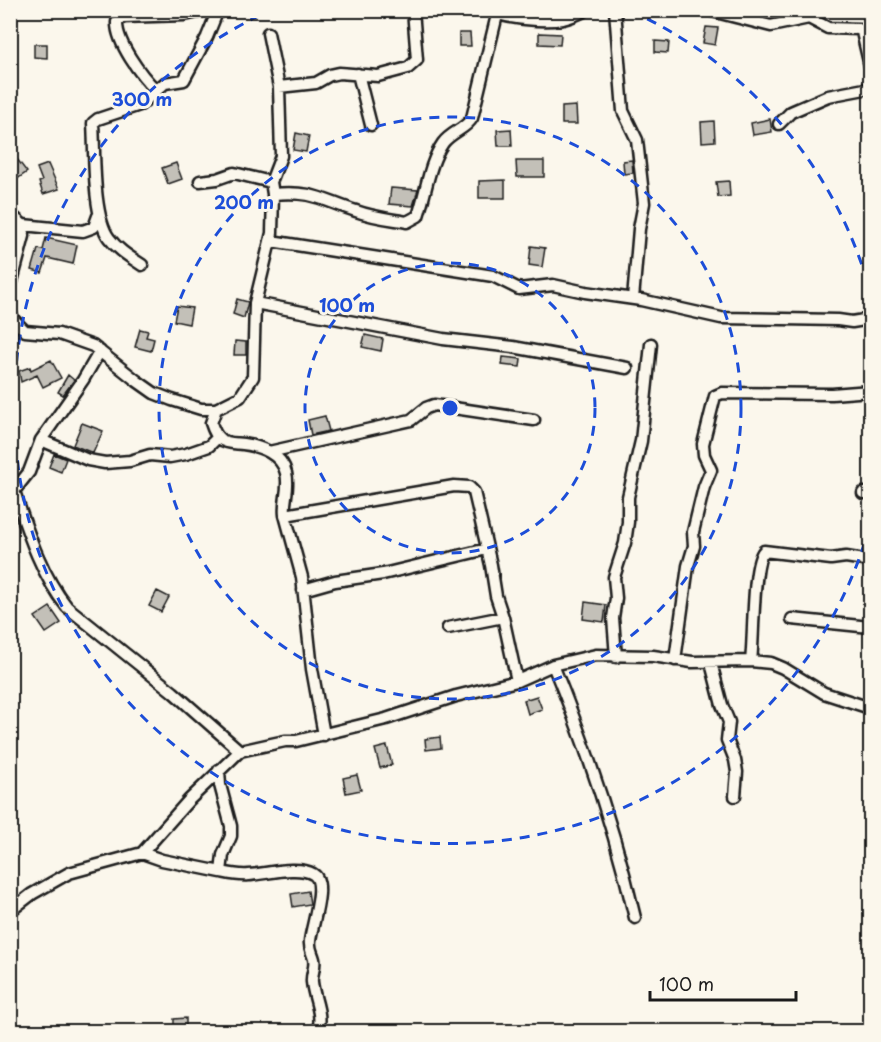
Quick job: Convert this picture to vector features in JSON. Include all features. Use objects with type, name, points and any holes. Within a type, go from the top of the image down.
[{"type":"street","points":[[156,90],[132,60],[117,28],[117,21],[123,17],[185,15],[207,10]]},
{"type":"street","points":[[142,265],[117,248],[107,236],[98,216],[93,123],[98,119],[140,105],[165,82],[184,80],[207,37],[218,10]]},
{"type":"street","points":[[279,87],[316,82],[339,73],[378,76],[414,65],[417,60],[413,10]]},
{"type":"street","points":[[200,181],[218,179],[234,173],[272,188],[310,194],[366,214],[412,221],[418,216],[441,146],[450,135],[466,125],[472,118],[493,13],[553,20],[586,10]]},
{"type":"street","points":[[615,10],[623,111],[637,140],[645,202],[639,229],[633,299]]},
{"type":"street","points":[[715,11],[771,26],[809,18],[828,28],[859,29],[862,32],[870,66]]},
{"type":"street","points":[[10,312],[14,320],[25,331],[59,334],[93,346],[154,393],[201,410],[216,409],[240,397],[253,376],[255,303],[271,241],[272,188],[281,156],[279,87],[268,33]]},
{"type":"street","points":[[358,74],[371,125]]},
{"type":"street","points":[[779,124],[791,112],[828,96],[870,88]]},
{"type":"street","points":[[10,214],[23,225],[83,231],[94,227],[98,216]]},
{"type":"street","points":[[10,289],[24,236],[23,225]]},
{"type":"street","points":[[271,241],[493,276],[519,288],[552,285],[721,318],[852,322],[870,319]]},
{"type":"street","points":[[255,303],[443,339],[513,347],[627,368]]},
{"type":"street","points":[[616,657],[613,618],[614,577],[625,543],[628,497],[641,441],[651,344]]},
{"type":"street","points":[[100,351],[83,380],[41,440],[29,472],[12,490],[30,540],[57,593],[67,607],[173,692],[240,751]]},
{"type":"street","points":[[675,660],[688,566],[694,546],[693,532],[704,487],[711,470],[704,454],[703,444],[715,396],[722,393],[832,394],[870,391]]},
{"type":"street","points":[[269,452],[411,420],[426,408],[434,405],[534,420]]},
{"type":"street","points":[[210,423],[216,409]]},
{"type":"street","points":[[201,410],[218,437],[226,442],[246,444],[269,452],[280,460],[286,470],[288,482],[285,515],[302,577],[312,669],[324,735]]},
{"type":"street","points":[[41,440],[88,460],[105,463],[130,461],[150,455],[170,457],[186,454],[209,446],[218,437]]},
{"type":"street","points":[[285,515],[454,486],[469,487],[474,492],[517,681]]},
{"type":"street","points":[[303,590],[335,581],[383,574],[487,549]]},
{"type":"street","points":[[751,661],[754,596],[760,557],[764,551],[870,561]]},
{"type":"street","points":[[448,628],[503,617]]},
{"type":"street","points":[[792,619],[870,627]]},
{"type":"street","points":[[10,911],[32,894],[69,873],[142,853],[189,800],[240,751],[324,735],[386,719],[456,696],[517,681],[553,665],[596,655],[653,656],[711,663],[751,661],[771,663],[824,693],[870,708]]},
{"type":"street","points":[[711,663],[729,722],[728,740],[736,772],[735,796]]},
{"type":"street","points":[[553,665],[580,730],[603,799],[621,857],[635,918]]},
{"type":"street","points":[[219,770],[220,785],[231,826],[231,836],[223,855],[221,872]]},
{"type":"street","points":[[142,853],[162,860],[238,875],[282,871],[314,874],[320,886],[309,943],[314,965],[312,985],[320,1011],[318,1032]]},
{"type":"building","points":[[706,27],[718,28],[715,45],[703,43]]},
{"type":"building","points":[[459,33],[470,33],[471,46],[459,46]]},
{"type":"building","points":[[539,33],[561,34],[560,45],[539,44]]},
{"type":"building","points":[[655,41],[669,42],[668,53],[655,52]]},
{"type":"building","points":[[34,44],[47,44],[47,58],[34,57]]},
{"type":"building","points":[[576,106],[577,124],[562,124],[562,107]]},
{"type":"building","points":[[770,119],[772,132],[753,135],[751,123]]},
{"type":"building","points":[[714,121],[715,141],[702,142],[701,122]]},
{"type":"building","points":[[511,129],[512,146],[498,146],[497,130]]},
{"type":"building","points":[[296,133],[309,136],[306,152],[293,150]]},
{"type":"building","points":[[10,150],[27,172],[10,184]]},
{"type":"building","points":[[632,160],[633,173],[624,174],[623,161]]},
{"type":"building","points":[[516,161],[544,161],[544,177],[517,177]]},
{"type":"building","points":[[176,163],[182,179],[168,184],[162,168]]},
{"type":"building","points":[[48,164],[59,189],[43,194],[39,182],[42,181],[37,168]]},
{"type":"building","points":[[505,180],[505,198],[479,198],[479,181]]},
{"type":"building","points":[[729,181],[730,196],[718,197],[716,182]]},
{"type":"building","points":[[391,188],[418,190],[413,206],[389,204]]},
{"type":"building","points":[[46,238],[77,245],[73,264],[47,258],[42,273],[32,270],[38,249],[43,250]]},
{"type":"building","points":[[531,246],[545,248],[542,267],[529,265]]},
{"type":"building","points":[[237,299],[248,302],[244,318],[233,314]]},
{"type":"building","points":[[177,306],[192,308],[189,324],[174,321]]},
{"type":"building","points":[[140,329],[148,331],[146,337],[154,339],[151,351],[135,347]]},
{"type":"building","points":[[365,335],[383,339],[381,351],[362,347]]},
{"type":"building","points":[[235,341],[246,342],[246,355],[234,355]]},
{"type":"building","points":[[503,357],[521,359],[520,367],[502,365]]},
{"type":"building","points":[[51,360],[61,378],[43,387],[37,375],[21,382],[19,371],[30,367],[31,370]]},
{"type":"building","points":[[68,375],[74,380],[63,395],[58,392]]},
{"type":"building","points":[[325,416],[329,431],[311,435],[308,420]]},
{"type":"building","points":[[82,423],[103,431],[93,453],[73,445]]},
{"type":"building","points":[[54,454],[66,459],[61,472],[49,467]]},
{"type":"building","points":[[157,591],[169,597],[161,612],[149,606]]},
{"type":"building","points":[[585,602],[606,605],[604,622],[583,619]]},
{"type":"building","points":[[50,607],[61,623],[46,633],[35,617]]},
{"type":"building","points":[[537,696],[542,709],[528,714],[524,700]]},
{"type":"building","points":[[440,737],[441,748],[426,750],[425,739]]},
{"type":"building","points":[[387,746],[392,765],[380,768],[375,749]]},
{"type":"building","points":[[357,775],[361,790],[346,793],[343,778]]},
{"type":"building","points":[[308,891],[310,904],[293,907],[291,894]]},
{"type":"building","points":[[186,1018],[186,1031],[174,1031],[174,1019]]}]
